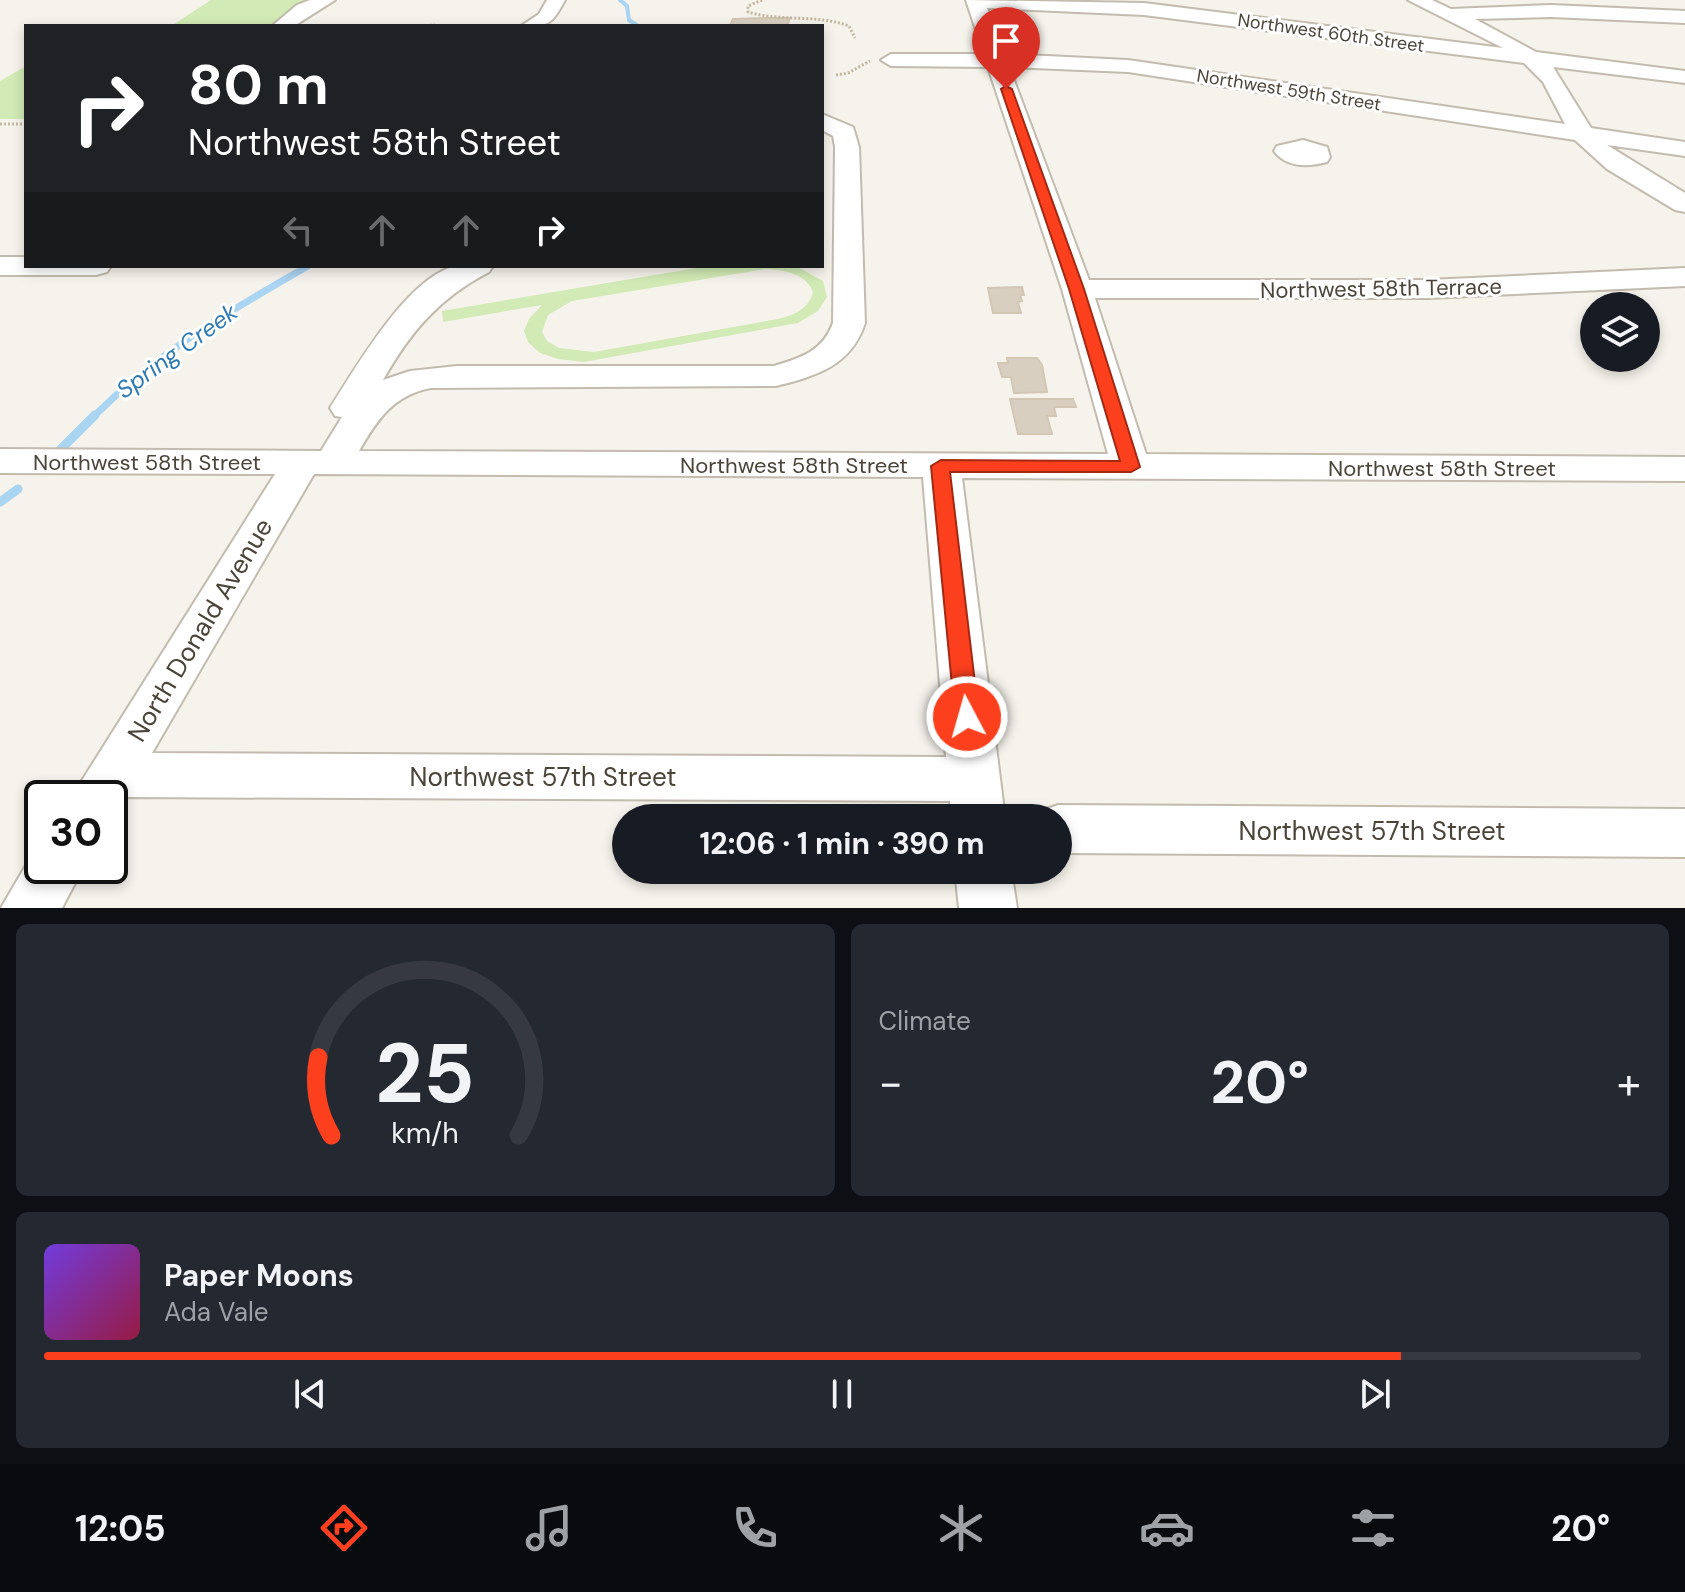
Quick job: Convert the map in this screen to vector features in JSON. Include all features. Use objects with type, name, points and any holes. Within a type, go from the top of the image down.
[{"type":"street","points":[[535,24],[546,18],[556,0]]},
{"type":"street","points":[[1417,0],[1534,60],[1561,89],[1583,134],[1622,166],[1685,204]]},
{"type":"street","points":[[1608,0],[1654,17]]},
{"type":"street","points":[[975,1],[1077,289],[1131,467]]},
{"type":"street","name":"Northwest 60th Street","points":[[975,1],[1213,8],[1534,60],[1685,77]]},
{"type":"street","points":[[285,24],[304,9],[322,2]]},
{"type":"street","points":[[301,24],[320,9],[322,2]]},
{"type":"street","points":[[1446,14],[1551,11],[1685,17]]},
{"type":"street","name":"Northwest 59th Street","points":[[891,60],[996,60],[1128,66],[1685,149]]},
{"type":"street","points":[[1296,132],[1306,93]]},
{"type":"street","points":[[317,462],[373,400],[392,387],[413,379],[457,376],[776,376],[813,365],[833,353],[845,340],[849,323],[829,131]]},
{"type":"street","points":[[0,266],[24,266]]},
{"type":"street","points":[[317,462],[405,317],[437,288],[474,268]]},
{"type":"street","name":"Northwest 58th Terrace","points":[[1077,289],[1428,289],[1685,277]]},
{"type":"street","name":"Northwest 58th Street","points":[[0,461],[1685,469]]},
{"type":"street","name":"North Donald Avenue","points":[[110,780],[317,462]]},
{"type":"street","points":[[941,466],[976,799]]},
{"type":"street","name":"Northwest 57th Street","points":[[128,787],[976,799]]},
{"type":"street","name":"Northwest 57th Street","points":[[1072,829],[1685,833]]},
{"type":"street","points":[[30,908],[45,884]]},
{"type":"street","points":[[985,884],[988,908]]},
{"type":"path","points":[[762,0],[748,6],[748,12],[761,16],[844,23],[855,38]]},
{"type":"path","points":[[836,75],[848,73],[866,62],[891,60]]},
{"type":"path","points":[[0,124],[24,124]]},
{"type":"green space","points":[[211,0],[308,0],[276,24],[174,24]]},
{"type":"green space","points":[[24,67],[24,119],[0,119],[0,81]]},
{"type":"green space","points":[[696,268],[800,268],[823,281],[827,297],[818,311],[798,323],[584,362],[540,353],[528,342],[524,331],[529,319],[542,305],[443,322],[442,311]],"holes":[[[765,269],[786,272],[805,281],[813,292],[800,310],[778,319],[594,352],[559,348],[547,341],[542,332],[548,315],[572,301]]]},
{"type":"building","points":[[790,18],[788,24],[730,24],[733,19]]},
{"type":"building","points":[[1022,287],[1024,295],[1020,295],[1022,301],[1018,302],[1021,313],[993,313],[988,288]]},
{"type":"building","points":[[1007,358],[1037,358],[1042,365],[1047,392],[1014,393],[1011,377],[1002,377],[998,363],[1008,363]]},
{"type":"building","points":[[1010,399],[1073,399],[1076,407],[1054,407],[1056,416],[1047,416],[1052,434],[1018,434]]},
{"type":"waterway","name":"Spring Creek","points":[[620,0],[627,6],[629,20],[635,24]]},
{"type":"waterway","name":"Spring Creek","points":[[93,417],[169,352],[305,268]]},
{"type":"waterway","name":"Spring Creek","points":[[58,452],[93,417]]},
{"type":"waterway","name":"Spring Creek","points":[[0,502],[18,489]]},
{"type":"route","points":[[967,717],[941,466],[1131,467],[1077,289],[1006,89]]}]
